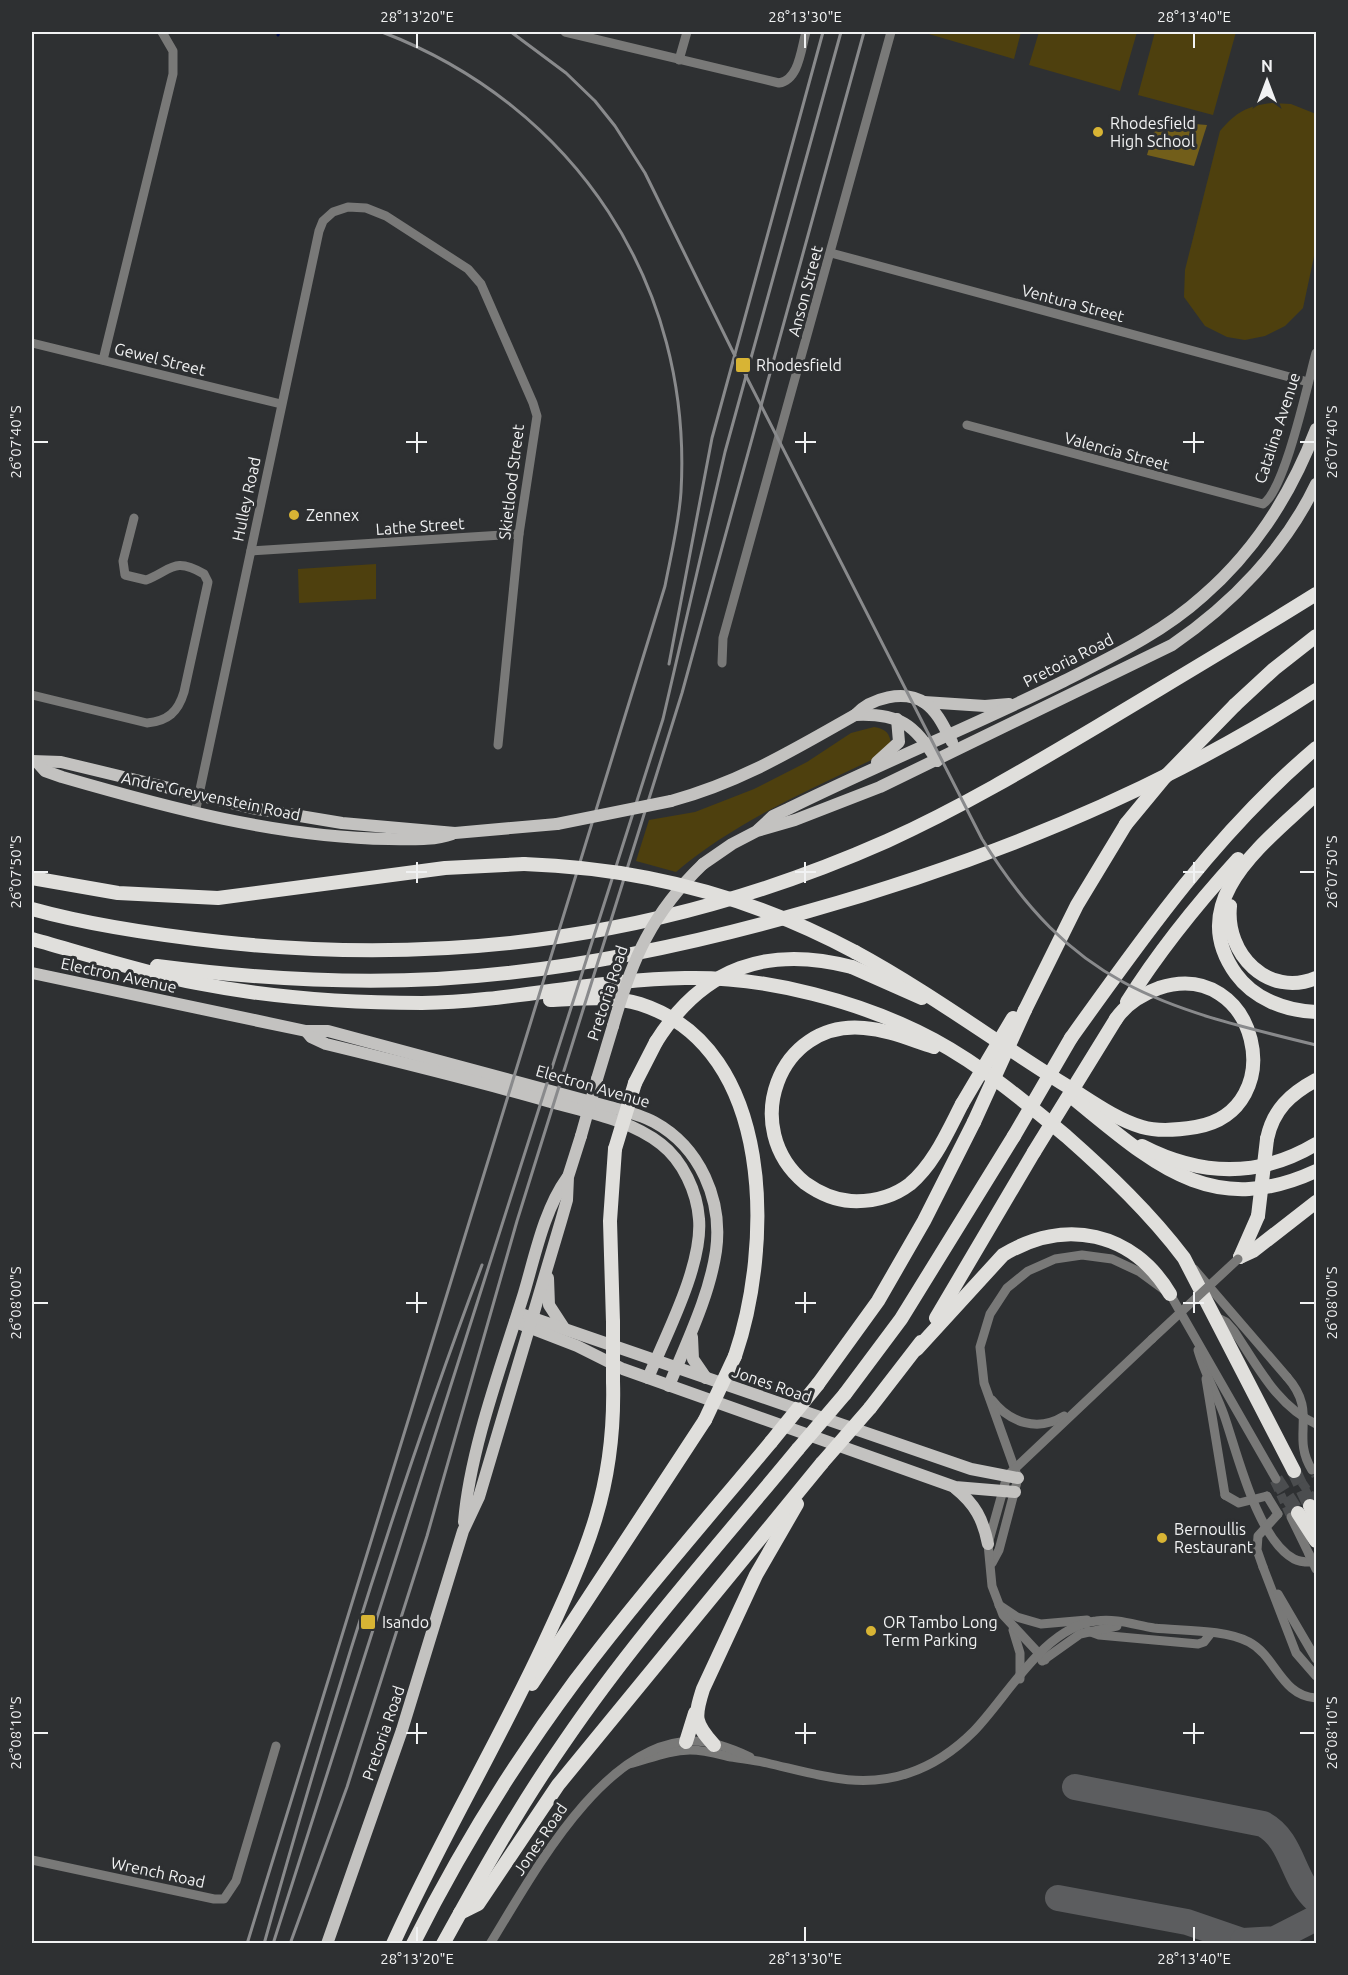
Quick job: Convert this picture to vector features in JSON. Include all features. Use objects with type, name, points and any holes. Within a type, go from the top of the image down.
[{"type":"highway","points":[[32,909],[133,931],[190,939],[338,951],[416,951],[496,945],[592,933],[638,924],[780,882],[859,852],[939,815],[1007,780],[1317,594]]},
{"type":"highway","points":[[957,1053],[889,1032],[864,1028],[835,1030],[807,1042],[797,1052],[778,1080],[772,1102],[772,1128],[784,1159],[812,1188],[832,1198],[866,1201],[898,1192],[920,1175],[962,1104],[1033,994],[1077,905],[1126,824],[1164,778],[1235,705],[1274,669],[1317,636]]},
{"type":"highway","points":[[107,960],[286,979],[426,980],[514,973],[572,965],[712,938],[871,893],[984,855],[1061,824],[1212,751],[1317,690]]},
{"type":"highway","points":[[442,1944],[508,1829],[565,1740],[638,1641],[845,1394],[901,1319],[1014,1136],[1071,1038],[1147,931],[1205,858],[1260,800],[1317,748]]},
{"type":"highway","points":[[917,1349],[1034,1152],[1151,964],[1223,876],[1317,782]]},
{"type":"highway","points":[[1317,794],[1281,828],[1268,837],[1231,883],[1222,902],[1221,941],[1230,966],[1249,988],[1276,1004],[1293,1010],[1317,1012]]},
{"type":"highway","points":[[1281,828],[1275,839],[1235,889],[1230,907],[1231,932],[1245,961],[1265,976],[1297,983],[1317,978]]},
{"type":"highway","points":[[32,878],[118,893],[218,898],[445,868],[524,864],[596,868],[681,883],[750,904],[822,934],[937,1001],[1101,1107],[1142,1127],[1162,1130],[1200,1126],[1227,1113],[1237,1103],[1252,1076],[1254,1058],[1247,1022],[1232,1003],[1203,987],[1168,985],[1137,998],[1118,1016]]},
{"type":"highway","points":[[32,939],[200,983],[334,999],[484,1005],[612,999],[656,1011],[674,1020],[698,1040],[717,1065],[733,1094],[751,1148],[757,1179],[758,1253],[748,1310],[735,1356],[705,1420],[538,1677],[515,1708]]},
{"type":"highway","points":[[393,1944],[515,1708],[584,1558],[598,1515],[613,1446],[610,1221],[615,1149],[634,1083],[656,1042],[674,1016],[693,995],[719,977],[749,964],[798,958],[827,961],[852,968],[909,994],[937,1001]]},
{"type":"highway","points":[[420,1003],[498,998],[658,979],[721,978],[780,987],[857,1009],[915,1030],[957,1053],[1017,1094],[1087,1155],[1150,1217],[1184,1258],[1294,1471]]},
{"type":"highway","points":[[413,1944],[466,1848],[531,1744],[576,1681],[818,1384],[878,1301],[924,1221],[974,1122],[1021,1011]]},
{"type":"highway","points":[[1027,1061],[1163,1168],[1190,1180],[1241,1188],[1269,1187],[1284,1185],[1317,1171]]},
{"type":"highway","points":[[1239,1258],[1258,1216],[1267,1139],[1275,1115],[1284,1101],[1317,1080]]},
{"type":"highway","points":[[1109,1127],[1167,1158],[1215,1170],[1242,1170],[1272,1164],[1317,1144]]},
{"type":"highway","points":[[1239,1258],[1253,1251],[1317,1202]]},
{"type":"highway","points":[[459,1913],[478,1904],[558,1785],[917,1349],[1003,1255],[1020,1245],[1048,1237],[1079,1234],[1111,1240],[1146,1262],[1170,1294]]},
{"type":"highway","points":[[686,1742],[690,1724],[711,1670],[756,1575],[810,1478]]},
{"type":"highway","points":[[1307,1509],[1317,1520]]},
{"type":"highway","points":[[1307,1509],[1317,1541]]},
{"type":"highway","points":[[698,1708],[699,1729],[714,1744]]},
{"type":"main road","name":"Pretoria Road","points":[[758,831],[773,816],[1018,704],[1147,638],[1204,596],[1262,531],[1294,480],[1317,429]]},
{"type":"main road","name":"Pretoria Road","points":[[327,1944],[402,1730],[464,1531],[478,1497],[567,1200],[568,1178],[627,978],[646,934],[684,883],[704,864],[732,844],[758,831],[818,811],[938,761],[1146,660],[1192,631],[1235,595],[1266,561],[1299,516],[1317,483]]},
{"type":"main road","name":"Andre Greyvenstein Road","points":[[34,761],[52,774],[195,813],[250,825],[320,836],[418,839],[456,832],[557,824],[705,792],[750,774],[855,715],[868,704],[883,699],[902,697],[924,702],[985,706],[1018,704]]},
{"type":"main road","points":[[924,702],[936,714],[956,751]]},
{"type":"main road","points":[[855,715],[880,715],[897,719],[919,735],[938,761]]},
{"type":"main road","points":[[854,778],[896,748],[900,737],[897,719]]},
{"type":"main road","name":"Andre Greyvenstein Road","points":[[34,761],[61,762],[294,816],[456,832]]},
{"type":"main road","name":"Electron Avenue","points":[[32,973],[306,1031],[328,1031],[635,1114],[664,1128],[686,1148],[702,1170],[712,1193],[717,1221],[716,1253],[693,1327],[669,1386]]},
{"type":"main road","name":"Electron Avenue","points":[[306,1031],[311,1037],[326,1044],[497,1087],[622,1123],[663,1145],[681,1167],[690,1183],[700,1220],[694,1264],[648,1378]]},
{"type":"main road","name":"Pretoria Road","points":[[464,1531],[466,1498],[478,1447],[516,1317],[548,1218],[561,1187],[568,1178]]},
{"type":"main road","points":[[548,1265],[549,1305],[565,1329]]},
{"type":"main road","name":"Jones Road","points":[[516,1317],[648,1378],[955,1488]]},
{"type":"main road","name":"Jones Road","points":[[529,1322],[565,1329],[626,1349],[971,1469],[1013,1474]]},
{"type":"main road","points":[[693,1327],[693,1359],[708,1379]]},
{"type":"main road","points":[[626,1349],[650,1347],[666,1334]]},
{"type":"main road","points":[[955,1488],[1009,1491]]},
{"type":"main road","points":[[955,1488],[968,1499],[980,1515],[988,1544]]},
{"type":"street","points":[[103,360],[173,74],[173,51],[162,32]]},
{"type":"street","points":[[566,32],[774,83],[788,81],[795,69],[806,32]]},
{"type":"street","points":[[679,60],[687,32]]},
{"type":"street","name":"Anson Street","points":[[722,663],[726,630],[891,32]]},
{"type":"street","name":"Hulley Road","points":[[195,813],[319,231],[328,216],[348,207]]},
{"type":"street","name":"Skietlood Street","points":[[348,207],[366,208],[386,216],[468,269],[481,284],[531,397],[537,416],[519,534],[498,744]]},
{"type":"street","name":"Ventura Street","points":[[831,253],[1308,382]]},
{"type":"street","name":"Gewel Street","points":[[32,343],[281,404]]},
{"type":"street","name":"Catalina Avenue","points":[[1258,505],[1269,499],[1283,466],[1317,353]]},
{"type":"street","name":"Valencia Street","points":[[967,425],[1258,505]]},
{"type":"street","points":[[32,696],[147,723],[162,720],[178,708],[184,692],[208,582],[204,574],[181,565],[166,568],[146,580],[125,575],[123,561],[134,518]]},
{"type":"street","name":"Lathe Street","points":[[251,551],[519,534]]},
{"type":"street","points":[[1013,1474],[987,1394],[980,1355],[984,1329],[998,1300],[1028,1271],[1055,1259],[1094,1256],[1134,1268],[1170,1294],[1194,1333],[1275,1481]]},
{"type":"street","points":[[1184,1258],[1300,1393],[1304,1415],[1302,1451],[1315,1474]]},
{"type":"street","points":[[992,1563],[999,1550],[1013,1474],[1076,1409],[1239,1258]]},
{"type":"street","points":[[1214,1316],[1226,1322],[1234,1331],[1290,1409],[1317,1424]]},
{"type":"street","points":[[1194,1333],[1204,1368],[1225,1495],[1239,1503],[1267,1496],[1278,1514],[1258,1536],[1257,1550],[1296,1653],[1317,1676]]},
{"type":"street","points":[[1204,1368],[1225,1417],[1245,1483],[1274,1539],[1292,1558],[1302,1562],[1313,1558]]},
{"type":"street","points":[[987,1394],[1003,1413],[1030,1424],[1052,1423],[1076,1409]]},
{"type":"street","points":[[1009,1491],[988,1544],[992,1563],[992,1586],[999,1605],[1012,1627],[1020,1653],[1020,1679]]},
{"type":"street","points":[[1307,1509],[1313,1558],[1317,1569]]},
{"type":"street","points":[[1263,1566],[1317,1659]]},
{"type":"street","points":[[999,1605],[1017,1617],[1041,1624],[1077,1620],[1122,1622],[1211,1633],[1248,1641],[1288,1686],[1300,1694],[1317,1698]]},
{"type":"street","points":[[1042,1657],[1064,1632],[1095,1621]]},
{"type":"street","points":[[1042,1657],[1088,1631],[1135,1625]]},
{"type":"street","points":[[1012,1627],[1042,1657]]},
{"type":"street","points":[[1088,1631],[1099,1635],[1198,1644],[1204,1642],[1211,1633]]},
{"type":"street","name":"Jones Road","points":[[628,1764],[692,1750],[763,1762],[821,1777],[847,1781],[866,1782],[908,1773],[925,1767],[956,1747],[1031,1665],[1042,1657]]},
{"type":"street","name":"Jones Road","points":[[491,1943],[578,1811],[600,1786],[628,1764],[645,1753],[686,1742],[714,1744],[763,1762]]},
{"type":"street","name":"Wrench Road","points":[[32,1860],[214,1899],[224,1899],[236,1881],[276,1746]]},
{"type":"shaded area","points":[[922,32],[1021,32],[1014,59]]},
{"type":"shaded area","points":[[1039,32],[1137,32],[1120,91],[1029,65]]},
{"type":"shaded area","points":[[1155,32],[1236,32],[1213,115],[1138,95]]},
{"type":"shaded area","points":[[1272,103],[1291,104],[1316,114],[1316,247],[1303,308],[1285,326],[1265,336],[1245,340],[1227,337],[1205,326],[1184,297],[1185,270],[1220,131],[1231,119],[1243,111]]},
{"type":"shaded area","points":[[1157,121],[1207,125],[1194,166],[1147,155]]},
{"type":"shaded area","points":[[376,564],[376,599],[299,603],[298,569]]},
{"type":"shaded area","points":[[874,727],[884,730],[890,737],[891,745],[882,755],[775,807],[724,837],[676,872],[636,861],[649,820],[695,812],[754,789],[807,762],[851,733]]},
{"type":"taxiway","points":[[1075,1787],[1263,1824],[1281,1840],[1302,1882],[1316,1900]]},
{"type":"taxiway","points":[[1058,1898],[1187,1922],[1251,1944]]},
{"type":"taxiway","points":[[1243,1941],[1275,1939],[1316,1918]]},
{"type":"tunnel","points":[[1294,1471],[1316,1503]]},
{"type":"tunnel","points":[[1294,1471],[1310,1506]]},
{"type":"tunnel","points":[[1276,1479],[1298,1513]]},
{"type":"tunnel","points":[[1275,1482],[1291,1517]]},
{"type":"railway","points":[[247,1944],[665,586],[677,527],[681,492],[680,416],[666,343],[643,275],[608,212],[565,155],[512,106],[451,64],[382,32]]},
{"type":"railway","points":[[511,32],[566,73],[595,101],[615,126],[645,173],[735,356]]},
{"type":"railway","points":[[669,664],[712,438],[823,32]]},
{"type":"railway","points":[[273,1944],[663,719],[725,452],[841,32]]},
{"type":"railway","points":[[290,1944],[347,1787],[427,1536],[517,1221],[682,693],[864,32]]},
{"type":"railway","points":[[745,374],[982,839],[1016,888],[1050,927],[1086,958],[1124,983],[1165,1002],[1210,1017],[1316,1045]]},
{"type":"railway","points":[[264,1944],[313,1773],[393,1517],[482,1265]]},
{"type":"place","name":"Rhodesfield High School","points":[[1098,132]]},
{"type":"place","name":"Rhodesfield","points":[[743,365]]},
{"type":"place","name":"Zennex","points":[[294,515]]},
{"type":"place","name":"Bernoullis Restaurant","points":[[1162,1538]]},
{"type":"place","name":"Isando","points":[[368,1622]]},
{"type":"place","name":"OR Tambo Long Term Parking","points":[[871,1631]]}]
